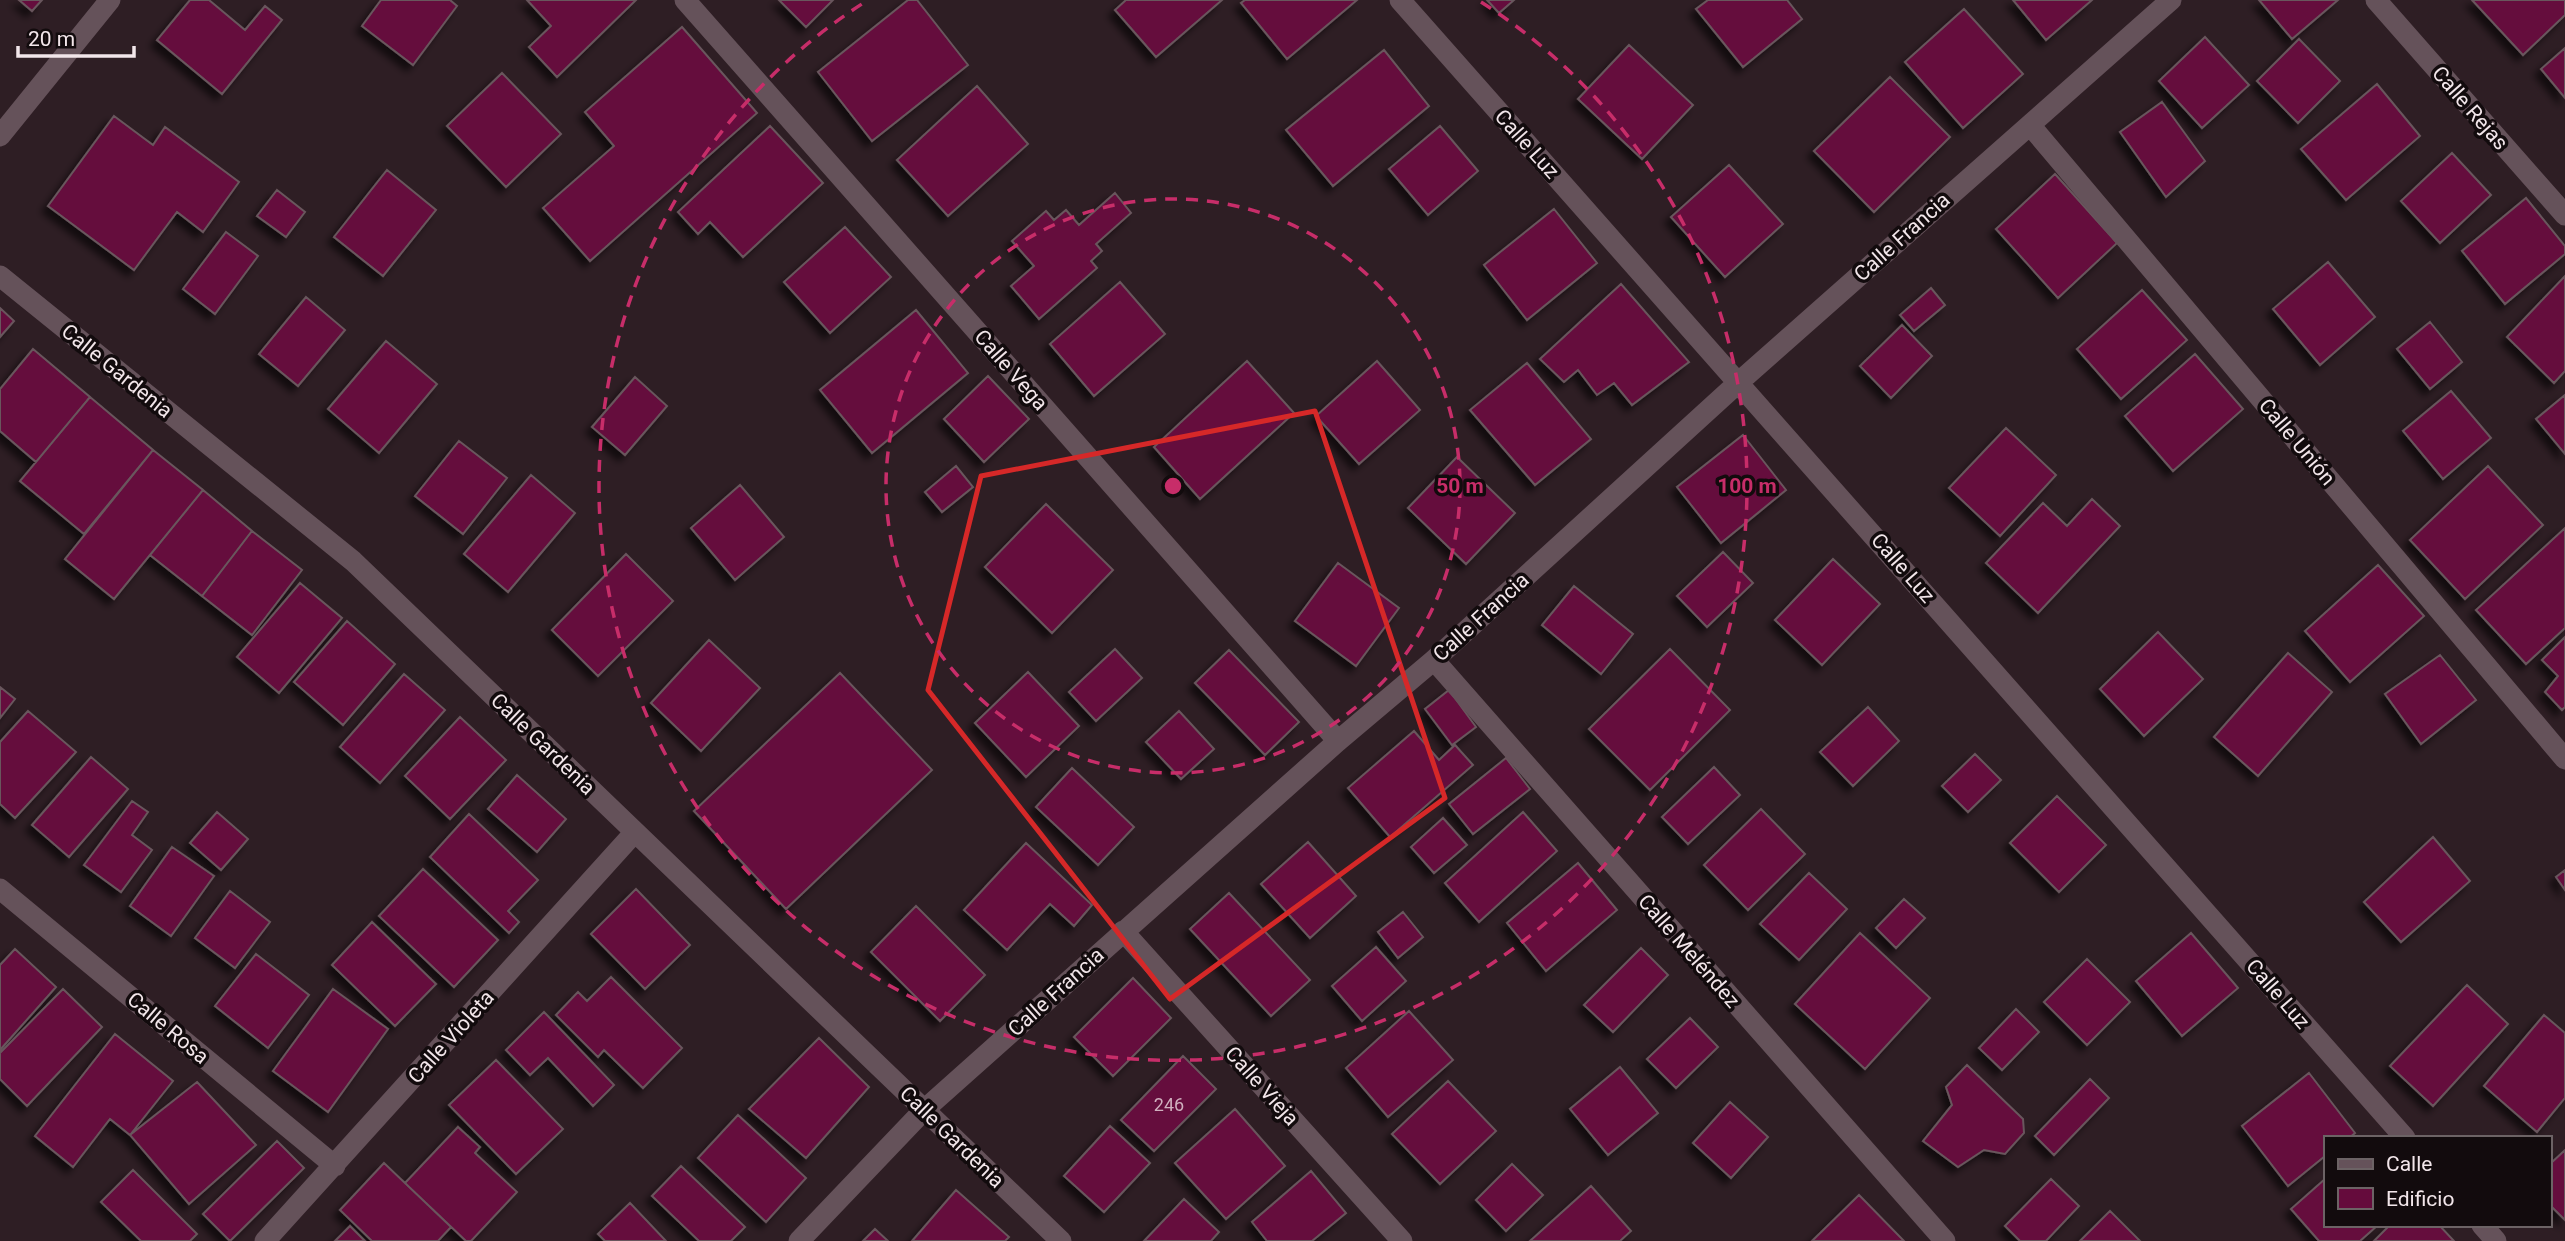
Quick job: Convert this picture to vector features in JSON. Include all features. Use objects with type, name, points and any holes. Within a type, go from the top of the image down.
[{"type":"street","points":[[0,136],[110,0]]},
{"type":"street","name":"Calle Vega","points":[[685,0],[1338,741]]},
{"type":"street","name":"Calle Luz","points":[[1400,0],[2403,1136]]},
{"type":"street","name":"Calle Francia","points":[[799,1241],[924,1110],[1338,741],[1434,660],[1739,382],[2171,0]]},
{"type":"street","name":"Calle Rejas","points":[[2376,0],[2565,215]]},
{"type":"street","name":"Calle Unión","points":[[2030,125],[2565,759]]},
{"type":"street","name":"Calle Gardenia","points":[[0,276],[353,561],[1061,1241]]},
{"type":"street","name":"Calle Meléndez","points":[[1434,660],[1945,1241]]},
{"type":"street","name":"Calle Violeta","points":[[265,1241],[635,832]]},
{"type":"street","name":"Calle Rosa","points":[[0,889],[335,1166]]},
{"type":"street","name":"Calle Vieja","points":[[1123,931],[1402,1241]]},
{"type":"street","points":[[2484,1227],[2496,1241]]},
{"type":"highlighted area","points":[[1315,411],[1445,798],[1170,999],[928,690],[981,476]]},
{"type":"building","points":[[19,0],[42,0],[32,11]]},
{"type":"building","points":[[190,0],[209,0],[245,30],[265,6],[282,20],[222,94],[157,40]]},
{"type":"building","points":[[381,0],[450,0],[457,6],[413,65],[362,26]]},
{"type":"building","points":[[527,0],[636,0],[557,77],[529,47],[551,26]]},
{"type":"building","points":[[779,0],[833,0],[806,27]]},
{"type":"building","points":[[908,0],[917,0],[968,65],[872,141],[818,72]]},
{"type":"building","points":[[1126,0],[1222,0],[1156,57],[1115,10]]},
{"type":"building","points":[[1245,0],[1357,0],[1287,59],[1241,3]]},
{"type":"building","points":[[1487,0],[1514,0],[1499,13]]},
{"type":"building","points":[[1708,0],[1787,0],[1802,19],[1743,67],[1696,9]]},
{"type":"building","points":[[2013,0],[2092,0],[2046,40]]},
{"type":"building","points":[[2259,0],[2338,0],[2292,39]]},
{"type":"building","points":[[2472,0],[2565,0],[2565,15],[2523,55]]},
{"type":"building","points":[[1964,9],[2023,74],[1963,128],[1905,62]]},
{"type":"building","points":[[682,27],[757,113],[590,261],[543,208],[614,146],[585,112]]},
{"type":"building","points":[[2205,37],[2249,85],[2202,128],[2159,81]]},
{"type":"building","points":[[2299,39],[2340,81],[2298,123],[2257,81]]},
{"type":"building","points":[[1629,45],[1693,105],[1642,159],[1578,99]]},
{"type":"building","points":[[2565,48],[2565,98],[2541,69]]},
{"type":"building","points":[[1384,50],[1429,106],[1333,186],[1286,130]]},
{"type":"building","points":[[502,73],[561,134],[506,187],[447,126]]},
{"type":"building","points":[[1890,77],[1950,137],[1874,212],[1814,151]]},
{"type":"building","points":[[2377,84],[2420,136],[2346,200],[2301,149]]},
{"type":"building","points":[[977,86],[1028,144],[948,216],[897,160]]},
{"type":"building","points":[[2162,102],[2205,161],[2166,197],[2120,132]]},
{"type":"building","points":[[114,116],[153,145],[165,127],[239,182],[203,232],[177,212],[134,270],[48,206]]},
{"type":"building","points":[[770,126],[823,183],[743,257],[710,222],[698,234],[678,212]]},
{"type":"building","points":[[1440,126],[1478,171],[1428,215],[1389,169]]},
{"type":"building","points":[[2452,153],[2491,195],[2440,243],[2401,201]]},
{"type":"building","points":[[1729,165],[1783,224],[1725,277],[1671,217]]},
{"type":"building","points":[[387,170],[436,210],[383,276],[334,237]]},
{"type":"building","points":[[2055,174],[2117,243],[2058,298],[1996,229]]},
{"type":"building","points":[[277,190],[305,212],[286,237],[257,216]]},
{"type":"building","points":[[1115,193],[1131,213],[1096,244],[1102,251],[1091,261],[1097,268],[1039,319],[1011,286],[1034,266],[1012,241],[1046,211],[1054,220],[1066,210],[1079,225]]},
{"type":"building","points":[[2526,198],[2565,246],[2565,254],[2505,304],[2462,251]]},
{"type":"building","points":[[1554,209],[1597,263],[1527,320],[1484,265]]},
{"type":"building","points":[[845,227],[891,277],[830,333],[784,282]]},
{"type":"building","points":[[226,232],[258,256],[215,314],[183,289]]},
{"type":"building","points":[[2328,262],[2375,317],[2320,365],[2273,309]]},
{"type":"building","points":[[2565,276],[2565,371],[2554,383],[2507,337]]},
{"type":"building","points":[[1120,282],[1165,334],[1094,396],[1050,344]]},
{"type":"building","points":[[1621,284],[1689,362],[1632,405],[1614,383],[1597,395],[1578,370],[1564,382],[1540,359]]},
{"type":"building","points":[[1931,288],[1945,305],[1914,331],[1900,315]]},
{"type":"building","points":[[2142,290],[2187,340],[2121,399],[2077,349]]},
{"type":"building","points":[[306,297],[345,330],[298,386],[259,354]]},
{"type":"building","points":[[0,308],[14,321],[0,337]]},
{"type":"building","points":[[916,310],[968,373],[872,453],[820,390]]},
{"type":"building","points":[[2430,322],[2462,362],[2430,389],[2397,349]]},
{"type":"building","points":[[1902,325],[1932,356],[1891,398],[1860,366]]},
{"type":"building","points":[[386,341],[437,384],[379,453],[328,409]]},
{"type":"building","points":[[33,349],[90,397],[36,462],[0,431],[0,389]]},
{"type":"building","points":[[2195,354],[2243,409],[2173,471],[2125,416]]},
{"type":"building","points":[[1247,361],[1294,413],[1200,499],[1154,447]]},
{"type":"building","points":[[1377,361],[1420,410],[1359,464],[1316,416]]},
{"type":"building","points":[[1527,363],[1591,439],[1535,485],[1470,410]]},
{"type":"building","points":[[988,376],[1029,419],[984,462],[944,419]]},
{"type":"building","points":[[635,377],[667,406],[625,455],[592,427]]},
{"type":"building","points":[[2451,391],[2491,438],[2443,479],[2403,431]]},
{"type":"building","points":[[2565,395],[2565,454],[2536,419]]},
{"type":"building","points":[[90,397],[153,450],[84,534],[20,481]]},
{"type":"building","points":[[2006,428],[2056,475],[2000,536],[1949,488]]},
{"type":"building","points":[[1743,435],[1786,490],[1721,543],[1677,487]]},
{"type":"building","points":[[459,441],[507,478],[463,534],[415,496]]},
{"type":"building","points":[[153,450],[203,490],[114,599],[65,559]]},
{"type":"building","points":[[1457,457],[1515,513],[1466,564],[1408,508]]},
{"type":"building","points":[[956,466],[973,487],[942,512],[925,492]]},
{"type":"building","points":[[2488,466],[2543,525],[2465,599],[2410,540]]},
{"type":"building","points":[[531,475],[575,513],[508,592],[464,554]]},
{"type":"building","points":[[740,485],[784,537],[735,580],[691,528]]},
{"type":"building","points":[[203,490],[252,531],[202,596],[150,555]]},
{"type":"building","points":[[2092,499],[2120,526],[2038,613],[1986,563],[2043,503],[2067,526]]},
{"type":"building","points":[[1046,504],[1113,570],[1052,633],[985,567]]},
{"type":"building","points":[[2565,528],[2565,628],[2526,664],[2476,610]]},
{"type":"building","points":[[252,531],[302,570],[252,635],[202,596]]},
{"type":"building","points":[[1723,552],[1753,583],[1707,627],[1677,596]]},
{"type":"building","points":[[626,554],[673,601],[598,676],[552,630]]},
{"type":"building","points":[[1833,559],[1880,604],[1822,665],[1775,620]]},
{"type":"building","points":[[1338,563],[1399,608],[1356,666],[1295,621]]},
{"type":"building","points":[[2378,565],[2424,616],[2350,682],[2305,631]]},
{"type":"building","points":[[300,583],[342,618],[279,693],[237,657]]},
{"type":"building","points":[[1574,586],[1633,634],[1601,674],[1542,625]]},
{"type":"building","points":[[347,621],[395,664],[343,725],[294,682]]},
{"type":"building","points":[[2158,632],[2203,679],[2144,736],[2100,689]]},
{"type":"building","points":[[2565,637],[2565,707],[2562,710],[2545,692],[2558,676],[2542,660]]},
{"type":"building","points":[[709,640],[760,688],[701,751],[651,703]]},
{"type":"building","points":[[1115,649],[1142,678],[1096,721],[1069,692]]},
{"type":"building","points":[[1670,649],[1730,710],[1650,790],[1589,729]]},
{"type":"building","points":[[1229,650],[1299,722],[1265,755],[1195,683]]},
{"type":"building","points":[[2288,653],[2332,692],[2258,776],[2214,737]]},
{"type":"building","points":[[2440,655],[2476,700],[2421,744],[2385,694]]},
{"type":"building","points":[[1028,672],[1079,726],[1026,777],[975,723]]},
{"type":"building","points":[[840,673],[932,770],[786,909],[694,811]]},
{"type":"building","points":[[404,674],[445,710],[380,783],[340,747]]},
{"type":"building","points":[[0,687],[15,699],[0,718]]},
{"type":"building","points":[[1449,690],[1476,727],[1452,745],[1425,709]]},
{"type":"building","points":[[1868,707],[1899,741],[1853,786],[1820,752]]},
{"type":"building","points":[[28,711],[76,752],[15,818],[0,804],[0,742]]},
{"type":"building","points":[[1179,711],[1214,749],[1181,779],[1146,742]]},
{"type":"building","points":[[460,717],[506,760],[450,819],[405,776]]},
{"type":"building","points":[[1414,731],[1439,760],[1455,745],[1473,765],[1390,837],[1348,788]]},
{"type":"building","points":[[1975,754],[2001,780],[1968,812],[1942,786]]},
{"type":"building","points":[[91,757],[128,789],[69,857],[32,825]]},
{"type":"building","points":[[1506,758],[1530,789],[1473,834],[1449,804]]},
{"type":"building","points":[[1714,767],[1740,795],[1688,844],[1662,817]]},
{"type":"building","points":[[1072,768],[1134,827],[1098,865],[1036,807]]},
{"type":"building","points":[[517,775],[566,819],[537,852],[488,809]]},
{"type":"building","points":[[2057,796],[2106,845],[2059,892],[2010,843]]},
{"type":"building","points":[[132,801],[148,812],[132,835],[152,850],[121,892],[84,865]]},
{"type":"building","points":[[1761,809],[1805,854],[1748,910],[1704,865]]},
{"type":"building","points":[[217,812],[248,839],[221,870],[190,843]]},
{"type":"building","points":[[1523,812],[1557,851],[1479,922],[1445,883]]},
{"type":"building","points":[[469,814],[538,880],[508,911],[519,922],[509,933],[430,857]]},
{"type":"building","points":[[1443,818],[1467,845],[1434,873],[1411,847]]},
{"type":"building","points":[[2433,837],[2470,881],[2401,942],[2364,902]]},
{"type":"building","points":[[1308,842],[1356,896],[1310,938],[1261,884]]},
{"type":"building","points":[[1026,843],[1092,905],[1074,926],[1050,904],[1007,950],[964,910]]},
{"type":"building","points":[[172,847],[214,876],[171,936],[130,906]]},
{"type":"building","points":[[1578,863],[1617,910],[1546,971],[1507,923]]},
{"type":"building","points":[[423,869],[498,940],[454,987],[379,916]]},
{"type":"building","points":[[2565,870],[2565,890],[2556,877]]},
{"type":"building","points":[[1809,873],[1847,909],[1799,960],[1760,924]]},
{"type":"building","points":[[636,889],[690,945],[645,989],[591,934]]},
{"type":"building","points":[[230,891],[270,922],[235,968],[195,938]]},
{"type":"building","points":[[1229,893],[1310,980],[1271,1016],[1190,929]]},
{"type":"building","points":[[1904,899],[1925,918],[1896,948],[1876,928]]},
{"type":"building","points":[[916,906],[985,975],[940,1021],[871,952]]},
{"type":"building","points":[[1403,912],[1423,937],[1398,958],[1378,932]]},
{"type":"building","points":[[372,922],[436,984],[395,1026],[332,965]]},
{"type":"building","points":[[1860,933],[1930,998],[1865,1069],[1795,1004]]},
{"type":"building","points":[[2191,933],[2238,988],[2182,1036],[2136,981]]},
{"type":"building","points":[[1376,947],[1406,981],[1362,1021],[1332,986]]},
{"type":"building","points":[[1641,948],[1668,975],[1613,1032],[1584,1005]]},
{"type":"building","points":[[15,949],[56,987],[0,1050],[0,965]]},
{"type":"building","points":[[256,954],[309,995],[268,1048],[215,1006]]},
{"type":"building","points":[[2087,959],[2130,1002],[2087,1045],[2044,1002]]},
{"type":"building","points":[[611,977],[682,1048],[643,1088],[604,1050],[598,1057],[556,1015],[578,992],[587,1001]]},
{"type":"building","points":[[1133,978],[1171,1018],[1113,1076],[1074,1037]]},
{"type":"building","points":[[2467,985],[2508,1024],[2433,1106],[2390,1066]]},
{"type":"building","points":[[63,989],[102,1027],[27,1106],[0,1079],[0,1053]]},
{"type":"building","points":[[333,989],[388,1029],[328,1112],[273,1071]]},
{"type":"building","points":[[2016,1009],[2039,1032],[2002,1070],[1979,1048]]},
{"type":"building","points":[[1409,1011],[1453,1060],[1388,1117],[1346,1068]]},
{"type":"building","points":[[544,1012],[614,1085],[593,1106],[548,1058],[530,1075],[506,1050]]},
{"type":"building","points":[[2544,1015],[2565,1033],[2565,1098],[2537,1132],[2484,1086]]},
{"type":"building","points":[[1690,1018],[1718,1047],[1676,1088],[1647,1059]]},
{"type":"building","points":[[115,1034],[173,1081],[130,1135],[110,1119],[73,1167],[35,1136]]},
{"type":"building","points":[[819,1038],[869,1087],[806,1158],[749,1109]]},
{"type":"building","points":[[1183,1056],[1216,1089],[1154,1151],[1121,1120]]},
{"type":"building","points":[[496,1060],[563,1129],[516,1174],[449,1105]]},
{"type":"building","points":[[1967,1065],[2023,1119],[2024,1133],[2005,1154],[1984,1150],[1958,1167],[1923,1141],[1952,1105],[1946,1087]]},
{"type":"building","points":[[1620,1067],[1658,1113],[1608,1155],[1570,1109]]},
{"type":"building","points":[[2309,1073],[2355,1133],[2351,1136],[2324,1136],[2324,1157],[2288,1186],[2242,1126]]},
{"type":"building","points":[[2090,1079],[2109,1098],[2054,1155],[2035,1136]]},
{"type":"building","points":[[1448,1081],[1496,1131],[1440,1184],[1392,1134]]},
{"type":"building","points":[[197,1082],[256,1145],[189,1204],[130,1135]]},
{"type":"building","points":[[1730,1102],[1768,1137],[1731,1178],[1693,1143]]},
{"type":"building","points":[[1235,1109],[1285,1166],[1226,1219],[1175,1163]]},
{"type":"building","points":[[738,1115],[806,1178],[766,1222],[698,1158]]},
{"type":"building","points":[[1110,1126],[1150,1163],[1104,1212],[1064,1176]]},
{"type":"building","points":[[458,1127],[480,1147],[475,1153],[517,1192],[471,1241],[466,1241],[405,1183]]},
{"type":"building","points":[[277,1141],[304,1168],[230,1241],[203,1214]]},
{"type":"building","points":[[2565,1150],[2565,1220],[2551,1206],[2551,1163]]},
{"type":"building","points":[[384,1163],[451,1227],[438,1241],[372,1241],[340,1210]]},
{"type":"building","points":[[1512,1164],[1543,1195],[1506,1231],[1476,1200]]},
{"type":"building","points":[[681,1166],[745,1227],[731,1241],[699,1241],[652,1196]]},
{"type":"building","points":[[133,1170],[197,1234],[190,1241],[141,1241],[101,1202]]},
{"type":"building","points":[[1311,1171],[1346,1213],[1312,1241],[1267,1241],[1252,1222]]},
{"type":"building","points":[[2051,1179],[2079,1206],[2046,1241],[2020,1241],[2005,1226]]},
{"type":"building","points":[[2324,1180],[2324,1227],[2376,1227],[2360,1241],[2319,1241],[2291,1209]]},
{"type":"building","points":[[1591,1186],[1631,1231],[1620,1241],[1530,1241]]},
{"type":"building","points":[[956,1190],[1009,1237],[1005,1241],[912,1241]]},
{"type":"building","points":[[1859,1195],[1904,1241],[1812,1241]]},
{"type":"building","points":[[1184,1199],[1219,1232],[1211,1241],[1144,1241]]},
{"type":"building","points":[[630,1203],[666,1241],[605,1241],[598,1234]]},
{"type":"building","points":[[2110,1211],[2140,1241],[2080,1241]]},
{"type":"building","points":[[350,1226],[365,1241],[335,1241]]},
{"type":"building","points":[[2388,1227],[2441,1227],[2454,1241],[2374,1241]]},
{"type":"building","points":[[875,1229],[888,1241],[863,1241]]}]
